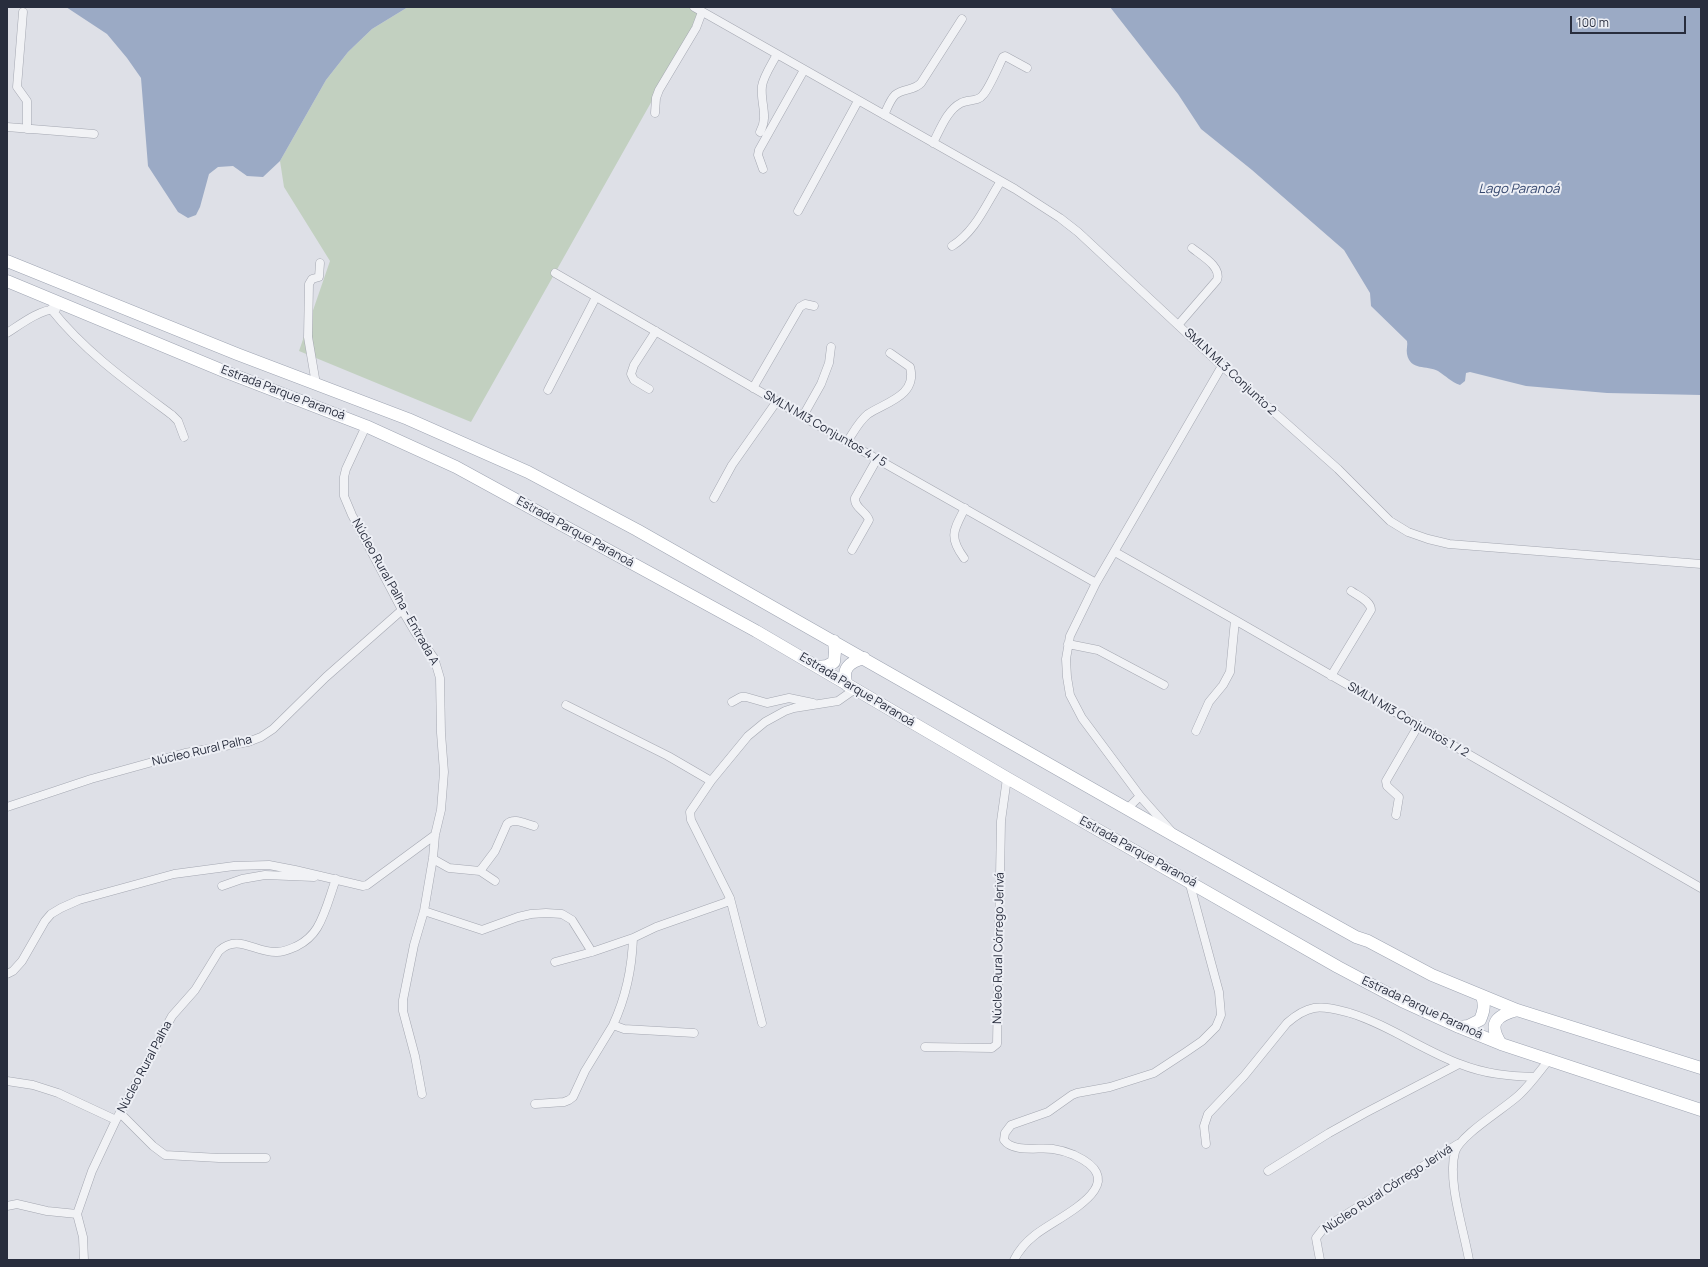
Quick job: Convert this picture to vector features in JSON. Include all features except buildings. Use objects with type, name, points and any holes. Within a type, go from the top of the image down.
[{"type":"main road","name":"Estrada Parque Paranoá","points":[[7,260],[237,354],[436,431],[528,472],[576,496],[1356,937],[1368,941],[1432,975],[1517,1010],[1701,1068]]},
{"type":"main road","name":"Estrada Parque Paranoá","points":[[7,281],[226,372],[366,426],[456,467],[756,631],[1007,778],[1402,1001],[1501,1044],[1548,1061],[1701,1110]]},
{"type":"main road","points":[[226,372],[222,359],[225,356],[237,354]]},
{"type":"main road","points":[[818,667],[827,666],[834,662],[836,652],[834,641]]},
{"type":"main road","points":[[851,687],[845,674],[846,668],[851,663],[864,658]]},
{"type":"main road","points":[[1459,1027],[1468,1026],[1480,1020],[1484,1012],[1482,996]]},
{"type":"main road","points":[[1501,1044],[1496,1036],[1494,1027],[1497,1019],[1504,1013],[1517,1010]]},
{"type":"street","name":"SMLN ML3 Conjunto 2","points":[[694,7],[1015,189],[1060,218],[1078,232],[1179,324],[1222,366],[1338,469],[1390,521],[1408,532],[1449,544],[1701,564]]},
{"type":"street","points":[[23,12],[17,87],[27,101],[26,129]]},
{"type":"street","points":[[655,113],[656,98],[659,90],[696,28],[702,12]]},
{"type":"street","points":[[884,115],[895,95],[899,92],[913,89],[921,83],[962,19]]},
{"type":"street","points":[[760,132],[765,119],[762,101],[763,82],[776,54]]},
{"type":"street","points":[[933,143],[955,106],[961,102],[979,98],[983,95],[1003,57],[1005,56],[1027,68]]},
{"type":"street","points":[[763,169],[758,155],[759,150],[804,70]]},
{"type":"street","points":[[798,211],[858,101]]},
{"type":"street","points":[[7,128],[94,134]]},
{"type":"street","points":[[952,246],[965,237],[972,228],[1001,181]]},
{"type":"street","points":[[1179,324],[1217,280],[1218,276],[1217,269],[1192,248]]},
{"type":"street","points":[[316,384],[308,337],[309,284],[312,279],[319,276],[320,263]]},
{"type":"street","name":"SMLN MI3 Conjuntos 4 / 5","points":[[555,273],[847,442],[1096,583]]},
{"type":"street","points":[[548,390],[596,297]]},
{"type":"street","points":[[753,388],[800,306],[805,304],[814,306]]},
{"type":"street","points":[[7,333],[38,314],[51,309],[75,308]]},
{"type":"street","points":[[51,309],[83,345],[122,378],[172,415],[178,421],[184,437]]},
{"type":"street","points":[[649,388],[634,380],[631,374],[634,366],[656,331]]},
{"type":"street","points":[[803,416],[821,384],[829,363],[831,348]]},
{"type":"street","points":[[847,442],[867,415],[896,400],[903,393],[909,382],[911,373],[910,367],[890,353]]},
{"type":"street","points":[[1175,836],[1140,796],[1082,718],[1070,695],[1066,659],[1068,644],[1073,628],[1096,583],[1222,366]]},
{"type":"street","points":[[714,498],[732,465],[778,401]]},
{"type":"street","name":"Núcleo Rural Palha - Entrada A","points":[[366,426],[346,469],[344,477],[344,496],[352,515],[402,610],[415,632],[434,658],[440,678],[441,733],[444,772],[441,810],[435,835]]},
{"type":"street","points":[[852,550],[869,520],[866,514],[856,505],[855,498],[877,459]]},
{"type":"street","points":[[964,558],[956,546],[953,536],[965,508]]},
{"type":"street","name":"SMLN MI3 Conjuntos 1 / 2","points":[[1115,552],[1701,888]]},
{"type":"street","points":[[1331,676],[1371,610],[1369,603],[1351,591]]},
{"type":"street","name":"Núcleo Rural Palha","points":[[7,807],[91,779],[185,753],[248,742],[261,737],[274,729],[326,678],[402,610]]},
{"type":"street","points":[[1196,731],[1208,702],[1223,685],[1230,672],[1235,620]]},
{"type":"street","points":[[1068,644],[1102,652],[1164,685]]},
{"type":"street","points":[[762,1023],[730,898],[690,818],[690,812],[711,781],[748,736],[765,722],[785,711],[838,701],[851,687]]},
{"type":"street","points":[[732,702],[746,696],[767,703],[789,698],[818,704]]},
{"type":"street","points":[[566,705],[668,756],[711,781]]},
{"type":"street","points":[[1396,815],[1399,797],[1387,786],[1386,781],[1418,726]]},
{"type":"street","name":"Núcleo Rural Córrego Jerivá","points":[[925,1047],[992,1048],[997,1044],[1001,821],[1007,778]]},
{"type":"street","points":[[1128,808],[1140,796]]},
{"type":"street","points":[[480,872],[495,851],[507,824],[510,821],[514,820],[534,826]]},
{"type":"street","points":[[422,1094],[415,1056],[404,1012],[404,1000],[414,945],[424,911],[433,859],[435,835]]},
{"type":"street","points":[[7,974],[13,971],[22,961],[33,945],[40,928],[51,914],[79,900],[174,874],[218,868],[269,865],[336,879],[359,886],[367,885],[435,835]]},
{"type":"street","points":[[433,859],[449,868],[480,872],[495,881]]},
{"type":"street","points":[[222,886],[242,879],[265,875],[307,878],[321,877]]},
{"type":"street","name":"Núcleo Rural Palha","points":[[77,1214],[92,1171],[118,1116],[172,1016],[195,990],[219,951],[234,943],[275,952],[290,949],[299,945],[308,939],[317,929],[336,879]]},
{"type":"street","points":[[1014,1260],[1022,1246],[1035,1235],[1081,1205],[1099,1182],[1096,1172],[1092,1167],[1072,1154],[1053,1149],[1026,1148],[1009,1145],[1004,1140],[1004,1136],[1008,1128],[1018,1122],[1048,1112],[1077,1093],[1101,1089],[1154,1073],[1202,1041],[1216,1027],[1219,1021],[1222,1009],[1219,992],[1196,912],[1189,881]]},
{"type":"street","points":[[555,962],[592,952],[632,938],[656,927],[727,902],[730,898]]},
{"type":"street","points":[[424,911],[482,930],[531,914],[546,912],[562,914],[572,920],[592,952]]},
{"type":"street","points":[[535,1104],[564,1102],[573,1097],[585,1071],[614,1025],[621,1008],[628,981],[632,938]]},
{"type":"street","points":[[1206,1144],[1204,1126],[1208,1114],[1244,1076],[1287,1023],[1294,1016],[1313,1008],[1337,1009],[1370,1019],[1459,1064],[1494,1075],[1535,1077]]},
{"type":"street","points":[[614,1025],[624,1029],[694,1033]]},
{"type":"street","name":"Núcleo Rural Córrego Jerivá","points":[[1320,1260],[1316,1238],[1323,1229],[1460,1143],[1515,1098],[1548,1061]]},
{"type":"street","points":[[1268,1171],[1353,1120],[1459,1064]]},
{"type":"street","name":"Núcleo Rural Palha","points":[[7,1081],[33,1085],[118,1116]]},
{"type":"street","points":[[118,1116],[165,1155],[219,1158],[266,1158]]},
{"type":"street","points":[[1460,1143],[1456,1150],[1453,1170],[1459,1212],[1469,1260]]},
{"type":"street","points":[[7,1206],[17,1204],[47,1211],[77,1214],[83,1237],[84,1260]]},
{"type":"green space","points":[[408,7],[694,7],[702,12],[471,422],[299,351],[330,261],[284,187],[280,161],[326,80],[348,52],[372,29]]},
{"type":"water","points":[[66,7],[408,7],[372,29],[348,52],[326,80],[280,161],[263,177],[247,176],[233,166],[218,167],[209,174],[200,207],[196,215],[188,218],[178,212],[148,166],[141,78],[107,34]]},
{"type":"water","name":"Lago Paranoá","points":[[1110,7],[1701,7],[1701,395],[1607,393],[1526,386],[1470,372],[1466,373],[1465,381],[1460,385],[1451,381],[1434,369],[1415,365],[1409,359],[1407,354],[1407,341],[1371,306],[1370,293],[1344,250],[1252,170],[1201,129],[1178,94]]}]
